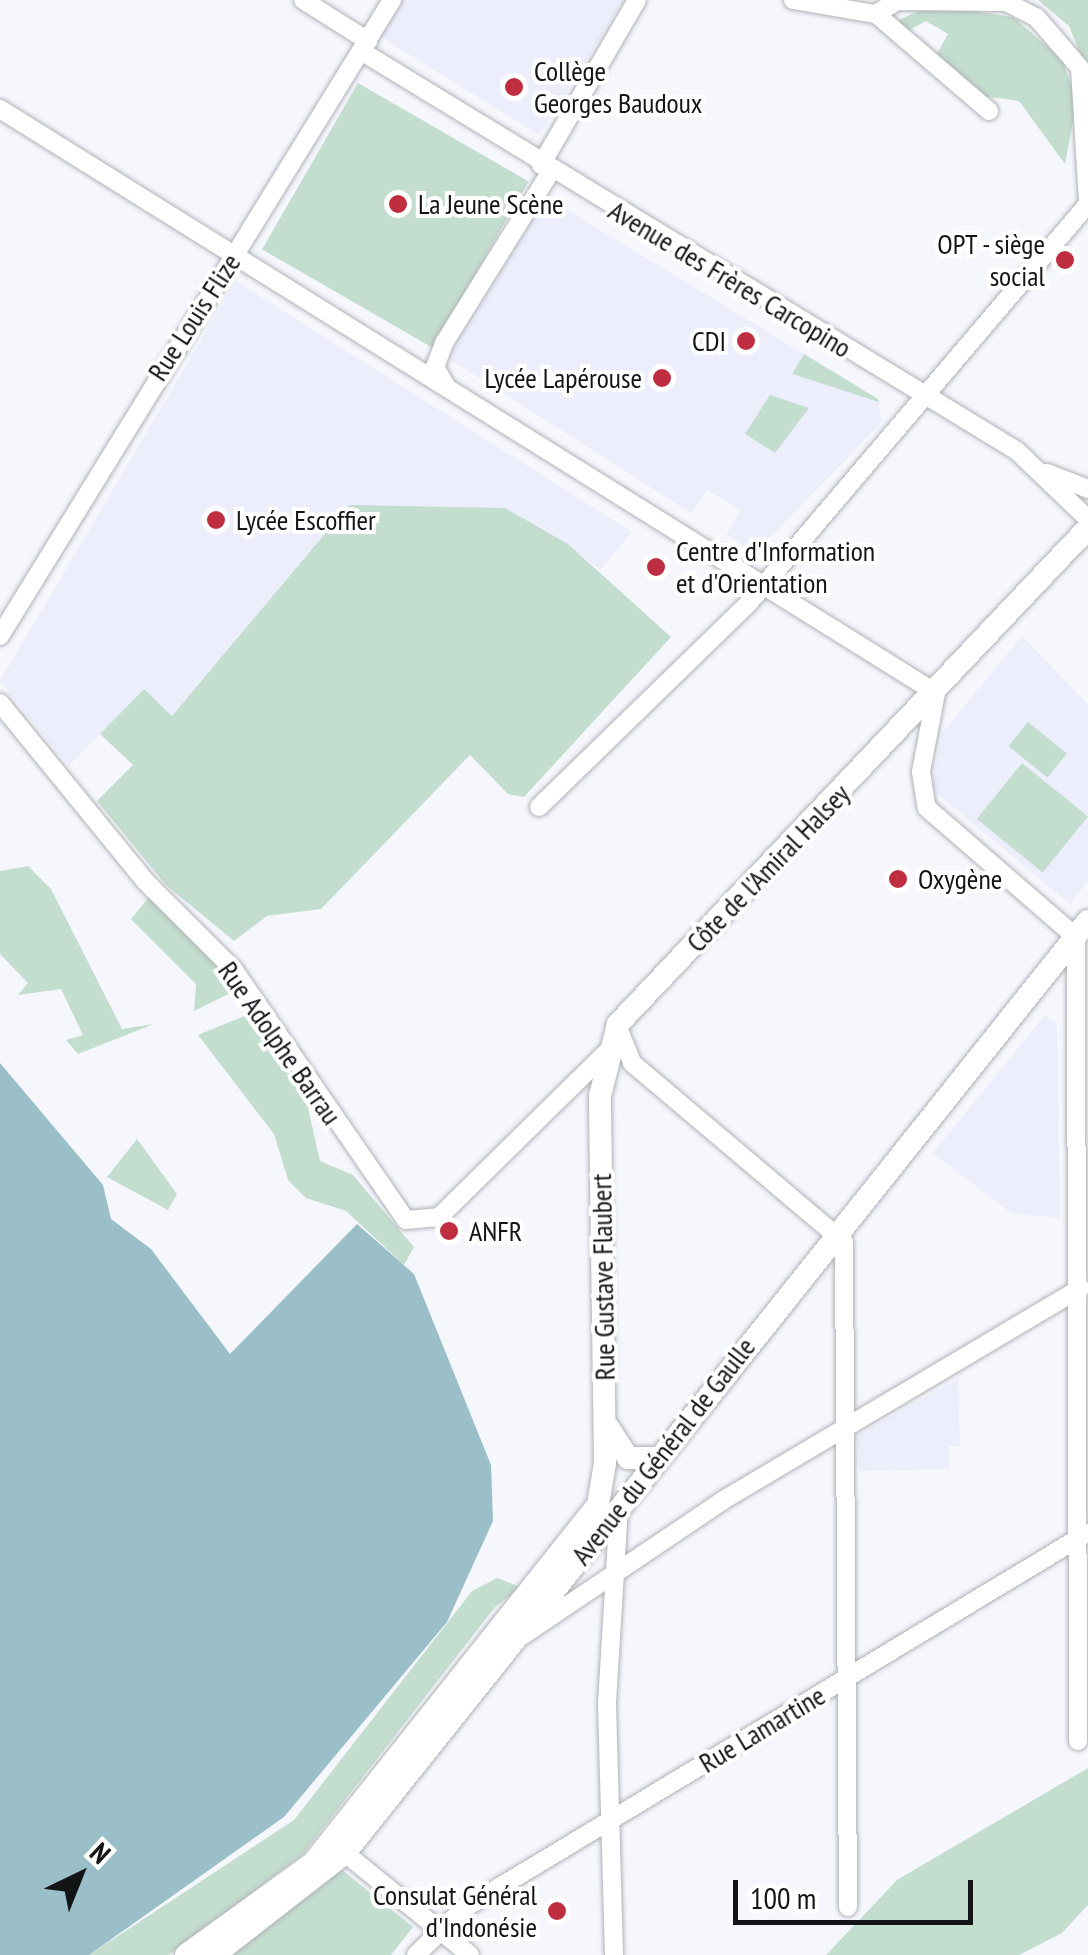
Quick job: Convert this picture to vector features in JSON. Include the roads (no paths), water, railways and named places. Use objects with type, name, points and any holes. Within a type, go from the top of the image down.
[{"type":"main road","name":"Côte de l'Amiral Halsey","points":[[610,1048],[618,1024],[936,693],[1088,528]]},
{"type":"main road","points":[[1064,555],[1088,556]]},
{"type":"main road","name":"Avenue du Général de Gaulle","points":[[186,1955],[313,1863],[609,1507],[656,1458],[1082,929]]},
{"type":"main road","name":"Rue Gustave Flaubert","points":[[609,1507],[604,1420],[600,1096],[610,1048]]},
{"type":"main road","points":[[604,1420],[628,1458],[656,1458]]},
{"type":"main road","name":"Avenue du Général de Gaulle","points":[[214,1955],[345,1853],[512,1642],[609,1507]]},
{"type":"street","name":"Avenue des Frères Carcopino","points":[[303,0],[364,46],[546,168],[1044,472],[1088,518]]},
{"type":"street","name":"Rue Louis Flize","points":[[0,636],[392,0]]},
{"type":"street","points":[[450,390],[435,368],[444,342],[546,168],[636,0]]},
{"type":"street","points":[[793,0],[876,14],[989,110]]},
{"type":"street","points":[[539,806],[761,582],[929,401],[1088,204],[1080,68],[1036,16],[1006,2],[966,0],[897,1],[876,14]]},
{"type":"street","points":[[0,109],[238,248],[450,390],[936,693],[921,772],[927,808],[1082,929],[1084,1534],[1078,1741]]},
{"type":"street","points":[[238,248],[418,361],[444,342]]},
{"type":"street","points":[[1044,472],[1088,489]]},
{"type":"street","name":"Rue Adolphe Barrau","points":[[0,704],[145,880],[234,970],[406,1220],[439,1217],[570,1083],[610,1048]]},
{"type":"street","points":[[618,1024],[632,1063],[838,1230],[850,1428],[848,1907]]},
{"type":"street","points":[[570,1083],[600,1096]]},
{"type":"street","points":[[512,1642],[850,1428],[1081,1288]]},
{"type":"street","name":"Rue Gustave Flaubert","points":[[609,1507],[614,1955]]},
{"type":"street","name":"Rue Lamartine","points":[[416,1955],[437,1929],[1084,1534]]},
{"type":"street","points":[[345,1853],[470,1955]]},
{"type":"water","points":[[0,1063],[103,1185],[111,1219],[151,1249],[230,1354],[357,1224],[414,1274],[491,1465],[493,1521],[447,1622],[284,1817],[89,1955],[0,1955]]},
{"type":"place","name":"Collège Georges Baudoux","points":[[514,87]]},
{"type":"place","name":"La Jeune Scène","points":[[398,204]]},
{"type":"place","name":"OPT - siège social","points":[[1065,260]]},
{"type":"place","name":"CDI","points":[[746,341]]},
{"type":"place","name":"Lycée Lapérouse","points":[[662,378]]},
{"type":"place","name":"Lycée Escoffier","points":[[216,520]]},
{"type":"place","name":"Centre d'Information et d'Orientation","points":[[656,567]]},
{"type":"place","name":"Oxygène","points":[[898,879]]},
{"type":"place","name":"ANFR","points":[[449,1231]]},
{"type":"place","name":"Consulat Général d'Indonésie","points":[[557,1911]]}]
